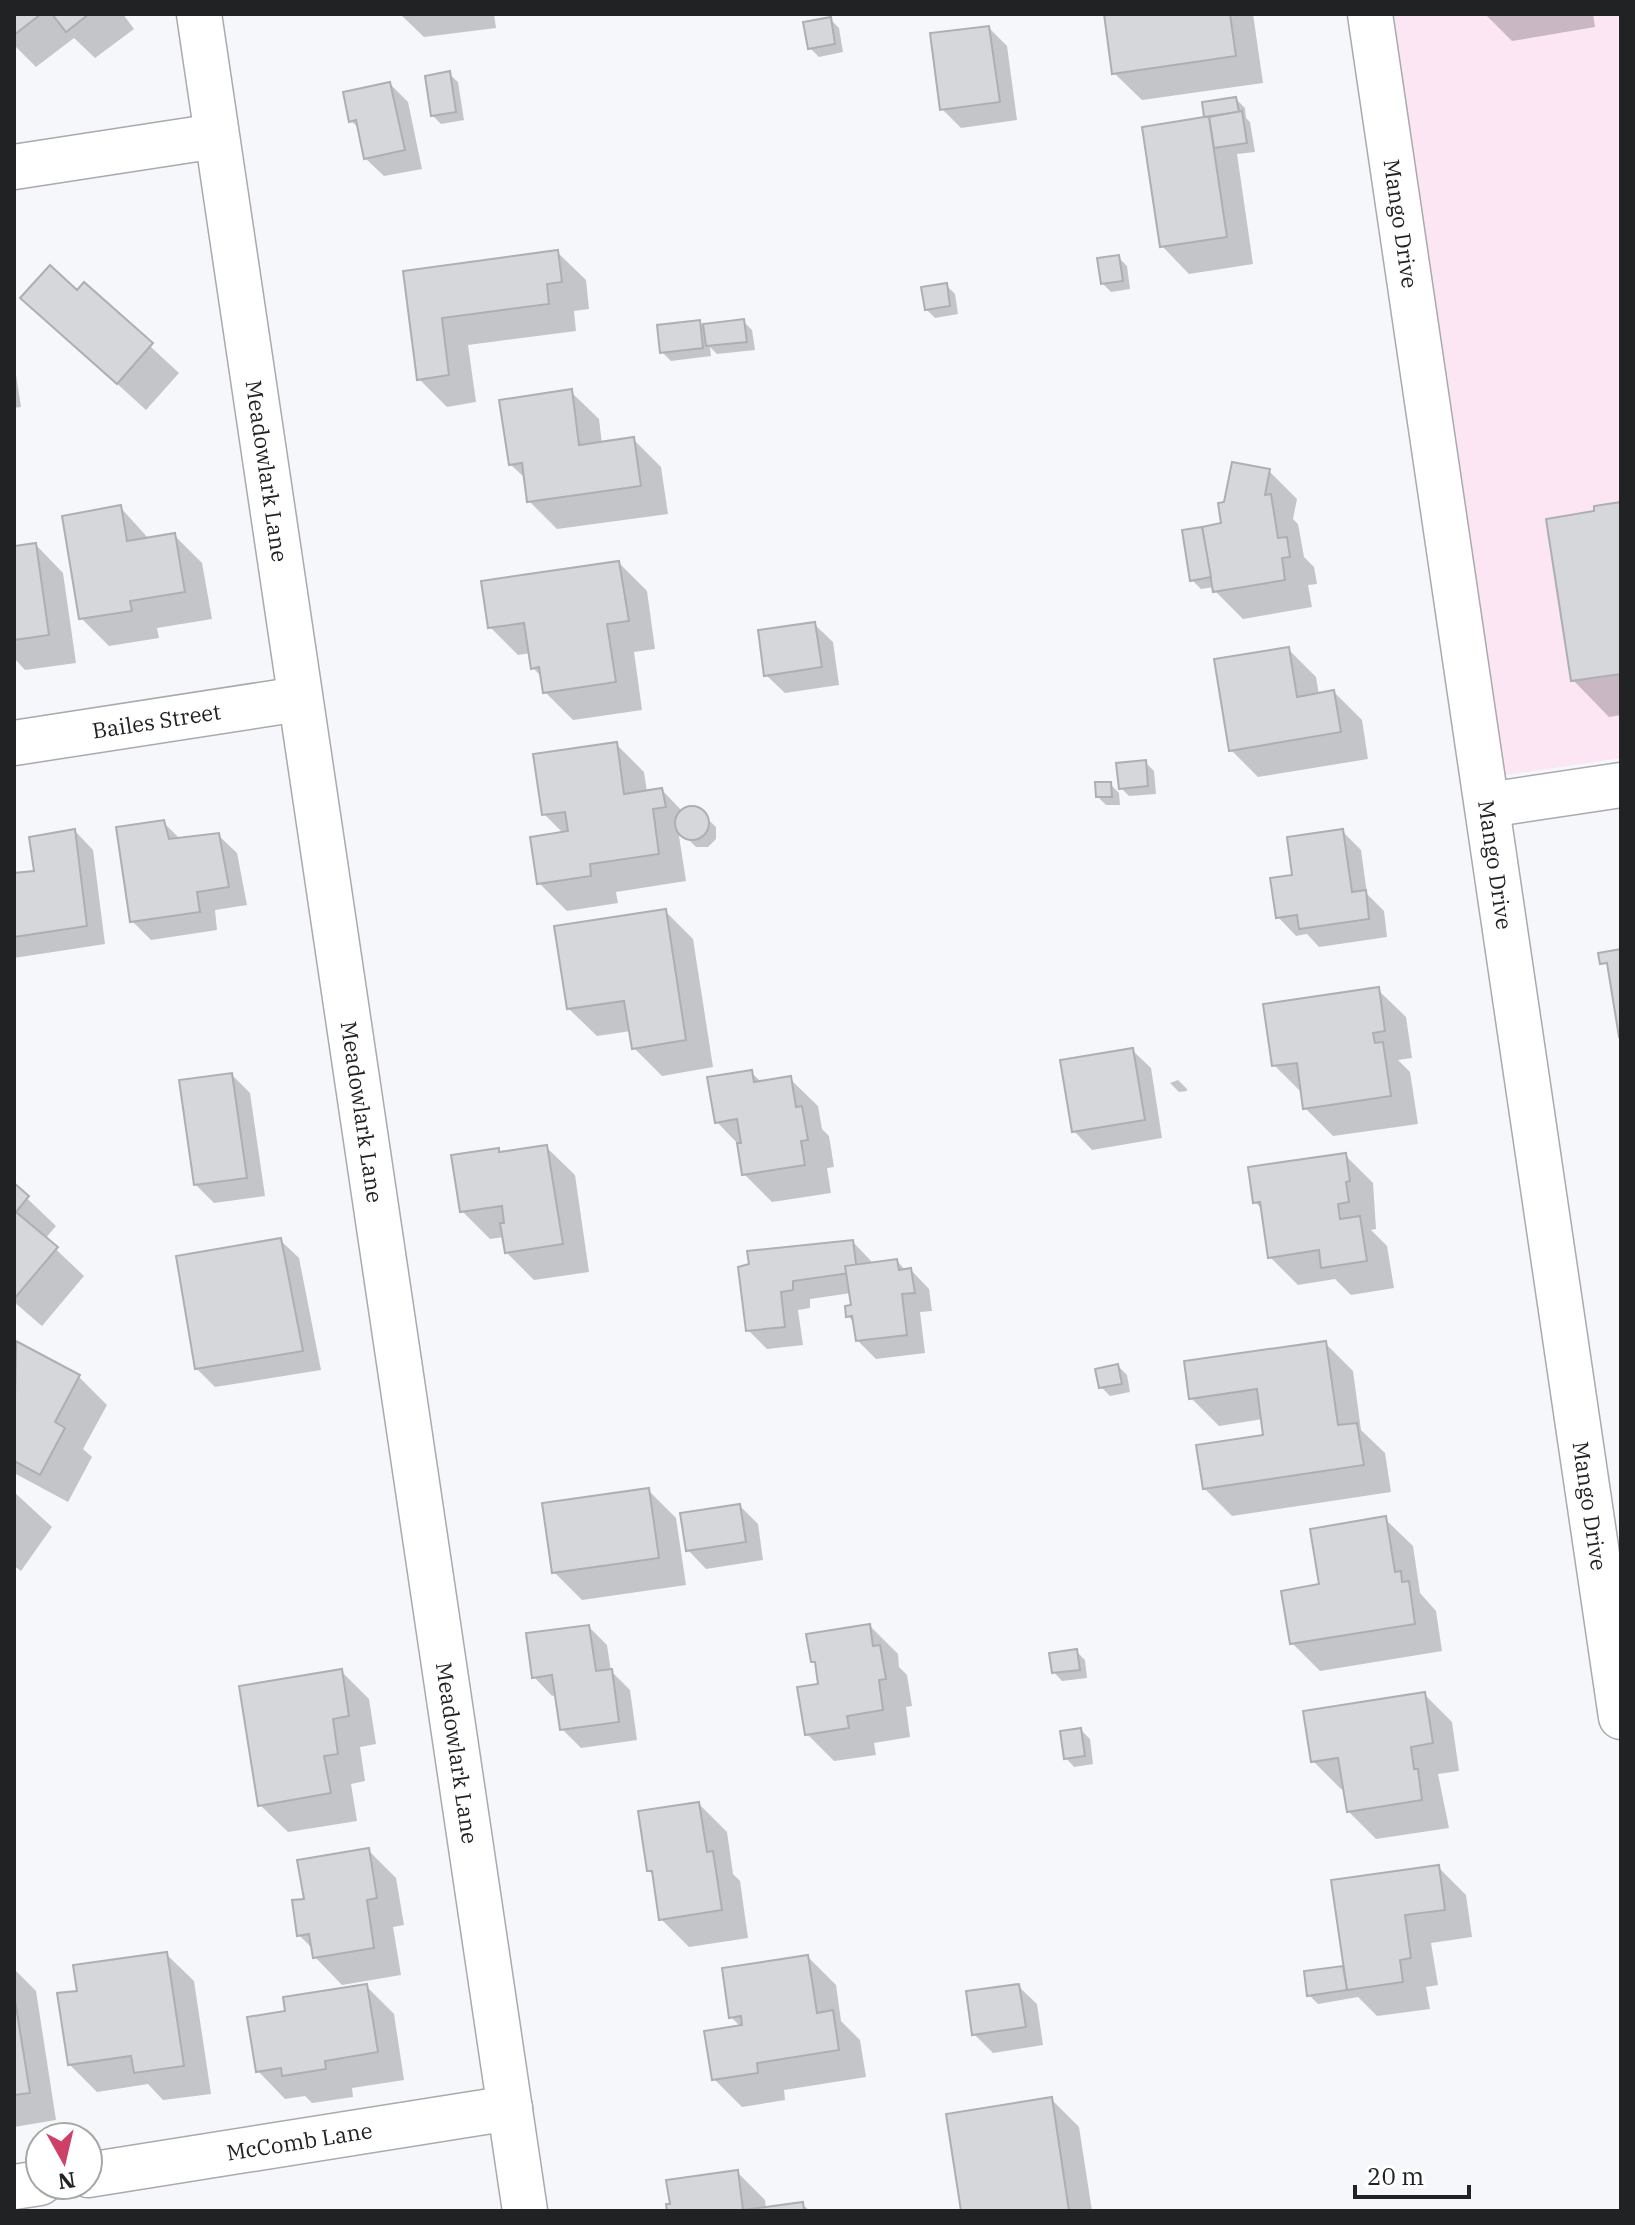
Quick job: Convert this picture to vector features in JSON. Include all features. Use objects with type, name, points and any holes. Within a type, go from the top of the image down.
[{"type":"street","name":"Meadowlark Lane","points":[[199,14],[525,2211]]},
{"type":"street","name":"Mango Drive","points":[[1370,14],[1621,1717]]},
{"type":"street","points":[[14,167],[216,136]]},
{"type":"street","name":"Bailes Street","points":[[14,743],[299,699]]},
{"type":"street","points":[[1488,805],[1621,785]]},
{"type":"street","name":"McComb Lane","points":[[104,2172],[510,2108]]},
{"type":"shaded area","points":[[1365,14],[1621,14],[1621,758],[1461,782]]},
{"type":"building","points":[[14,14],[41,14],[14,35]]},
{"type":"building","points":[[52,14],[89,14],[66,32]]},
{"type":"building","points":[[1104,14],[1230,14],[1236,56],[1112,74]]},
{"type":"building","points":[[831,17],[835,44],[808,49],[803,22]]},
{"type":"building","points":[[989,26],[1000,102],[940,110],[930,33]]},
{"type":"building","points":[[450,71],[456,112],[431,116],[425,76]]},
{"type":"building","points":[[390,82],[405,150],[364,159],[356,120],[349,122],[343,92]]},
{"type":"building","points":[[1236,97],[1239,112],[1204,117],[1202,102]]},
{"type":"building","points":[[1242,111],[1247,143],[1214,148],[1209,117]]},
{"type":"building","points":[[1209,117],[1227,237],[1160,247],[1142,127]]},
{"type":"building","points":[[558,250],[562,282],[547,284],[549,304],[442,318],[449,375],[417,380],[403,271]]},
{"type":"building","points":[[1119,255],[1123,281],[1101,284],[1097,258]]},
{"type":"building","points":[[50,265],[77,290],[84,282],[153,343],[117,384],[20,298]]},
{"type":"building","points":[[947,283],[950,306],[925,310],[921,287]]},
{"type":"building","points":[[744,319],[747,342],[706,346],[703,324]]},
{"type":"building","points":[[700,320],[703,348],[660,353],[657,325]]},
{"type":"building","points":[[572,389],[579,445],[634,437],[641,486],[527,502],[522,463],[509,465],[499,400]]},
{"type":"building","points":[[1232,462],[1270,469],[1265,495],[1271,494],[1278,538],[1287,537],[1290,557],[1282,558],[1285,580],[1213,592],[1202,527],[1221,523],[1218,503],[1224,502]]},
{"type":"building","points":[[1621,502],[1621,674],[1571,681],[1546,519],[1594,511],[1594,506]]},
{"type":"building","points":[[121,505],[127,541],[175,533],[185,592],[130,601],[132,611],[79,619],[62,516]]},
{"type":"building","points":[[1202,527],[1211,577],[1190,581],[1182,530]]},
{"type":"building","points":[[36,543],[49,635],[14,640],[14,546]]},
{"type":"building","points":[[619,561],[629,621],[607,624],[616,682],[543,693],[539,667],[531,669],[524,623],[488,628],[481,581]]},
{"type":"building","points":[[815,622],[822,667],[764,676],[758,630]]},
{"type":"building","points":[[1289,647],[1297,697],[1334,690],[1341,732],[1229,751],[1214,659]]},
{"type":"building","points":[[617,742],[624,794],[662,788],[666,807],[653,809],[659,854],[590,864],[591,876],[537,884],[530,837],[568,831],[565,812],[542,815],[533,754]]},
{"type":"building","points":[[1146,760],[1148,786],[1119,789],[1116,763]]},
{"type":"building","points":[[1095,782],[1111,782],[1112,797],[1096,797]]},
{"type":"building","points":[[692,806],[704,811],[709,823],[704,835],[692,840],[680,835],[675,823],[680,811]]},
{"type":"building","points":[[164,820],[169,839],[219,833],[229,887],[197,892],[200,912],[130,922],[116,827]]},
{"type":"building","points":[[75,829],[87,926],[14,937],[14,873],[34,871],[29,837]]},
{"type":"building","points":[[1343,829],[1352,892],[1366,890],[1369,919],[1299,929],[1297,915],[1276,918],[1270,878],[1292,875],[1287,837]]},
{"type":"building","points":[[666,909],[686,1040],[632,1049],[624,1001],[567,1009],[554,926]]},
{"type":"building","points":[[1621,949],[1619,1037],[1607,963],[1600,964],[1598,953]]},
{"type":"building","points":[[1379,987],[1385,1031],[1373,1033],[1375,1043],[1383,1042],[1391,1096],[1303,1109],[1297,1063],[1272,1066],[1263,1004]]},
{"type":"building","points":[[1133,1048],[1145,1120],[1072,1132],[1060,1060]]},
{"type":"building","points":[[752,1070],[754,1082],[791,1076],[796,1107],[802,1106],[808,1140],[801,1141],[805,1165],[742,1175],[737,1119],[715,1123],[707,1077]]},
{"type":"building","points":[[232,1073],[247,1178],[194,1185],[179,1080]]},
{"type":"building","points":[[547,1145],[563,1244],[505,1253],[500,1223],[504,1223],[502,1206],[460,1212],[451,1155]]},
{"type":"building","points":[[1346,1153],[1349,1202],[1338,1204],[1340,1219],[1360,1216],[1367,1261],[1321,1268],[1319,1250],[1268,1258],[1260,1202],[1253,1203],[1248,1167]]},
{"type":"building","points":[[14,1183],[29,1196],[16,1212],[58,1247],[14,1299]]},
{"type":"building","points":[[281,1238],[303,1351],[195,1369],[176,1256]]},
{"type":"building","points":[[853,1240],[857,1272],[793,1281],[793,1290],[781,1292],[785,1327],[746,1331],[738,1267],[749,1264],[747,1251]]},
{"type":"building","points":[[897,1259],[899,1270],[911,1268],[915,1293],[902,1294],[907,1335],[856,1341],[852,1316],[846,1317],[845,1306],[851,1305],[845,1266]]},
{"type":"building","points":[[16,1341],[80,1375],[55,1422],[65,1428],[40,1475],[14,1461]]},
{"type":"building","points":[[1326,1341],[1338,1425],[1357,1423],[1364,1465],[1203,1489],[1196,1445],[1263,1435],[1257,1389],[1189,1399],[1184,1361]]},
{"type":"building","points":[[1118,1364],[1122,1384],[1099,1388],[1095,1369]]},
{"type":"building","points":[[649,1488],[659,1558],[552,1573],[542,1503]]},
{"type":"building","points":[[740,1504],[746,1542],[686,1551],[680,1513]]},
{"type":"building","points":[[1386,1516],[1395,1572],[1401,1571],[1402,1582],[1409,1581],[1415,1624],[1290,1644],[1281,1591],[1319,1584],[1310,1529]]},
{"type":"building","points":[[870,1624],[873,1646],[880,1645],[886,1679],[879,1680],[883,1710],[847,1716],[849,1728],[805,1735],[797,1687],[818,1684],[806,1634]]},
{"type":"building","points":[[589,1625],[596,1671],[612,1669],[619,1722],[560,1730],[552,1675],[532,1678],[526,1633]]},
{"type":"building","points":[[1077,1649],[1080,1670],[1052,1673],[1049,1653]]},
{"type":"building","points":[[342,1669],[349,1716],[333,1719],[338,1754],[324,1756],[331,1793],[258,1806],[239,1686]]},
{"type":"building","points":[[1425,1692],[1433,1743],[1411,1747],[1422,1800],[1347,1812],[1338,1758],[1311,1762],[1303,1711]]},
{"type":"building","points":[[1081,1728],[1085,1756],[1064,1759],[1060,1731]]},
{"type":"building","points":[[699,1802],[707,1852],[713,1851],[722,1910],[659,1920],[652,1871],[647,1871],[638,1811]]},
{"type":"building","points":[[369,1848],[377,1898],[367,1900],[374,1948],[313,1958],[309,1934],[297,1936],[292,1900],[304,1899],[297,1860]]},
{"type":"building","points":[[1439,1865],[1445,1910],[1405,1915],[1411,1958],[1400,1960],[1403,1982],[1347,1990],[1331,1880]]},
{"type":"building","points":[[167,1952],[184,2066],[134,2073],[131,2056],[68,2065],[57,1993],[77,1991],[73,1965]]},
{"type":"building","points":[[808,1955],[817,2013],[833,2010],[839,2050],[757,2063],[758,2073],[712,2080],[704,2031],[742,2025],[741,2016],[729,2018],[722,1968]]},
{"type":"building","points":[[1343,1966],[1347,1990],[1307,1996],[1304,1971]]},
{"type":"building","points":[[367,1984],[378,2052],[325,2061],[326,2069],[282,2076],[281,2068],[256,2072],[247,2017],[285,2011],[283,1997]]},
{"type":"building","points":[[1019,1984],[1026,2027],[972,2035],[966,1991]]},
{"type":"building","points":[[14,1994],[30,2093],[14,2095]]},
{"type":"building","points":[[1052,2097],[1069,2211],[961,2211],[946,2114]]},
{"type":"building","points":[[738,2170],[743,2210],[803,2202],[804,2211],[667,2211],[666,2204],[670,2204],[666,2180]]}]
